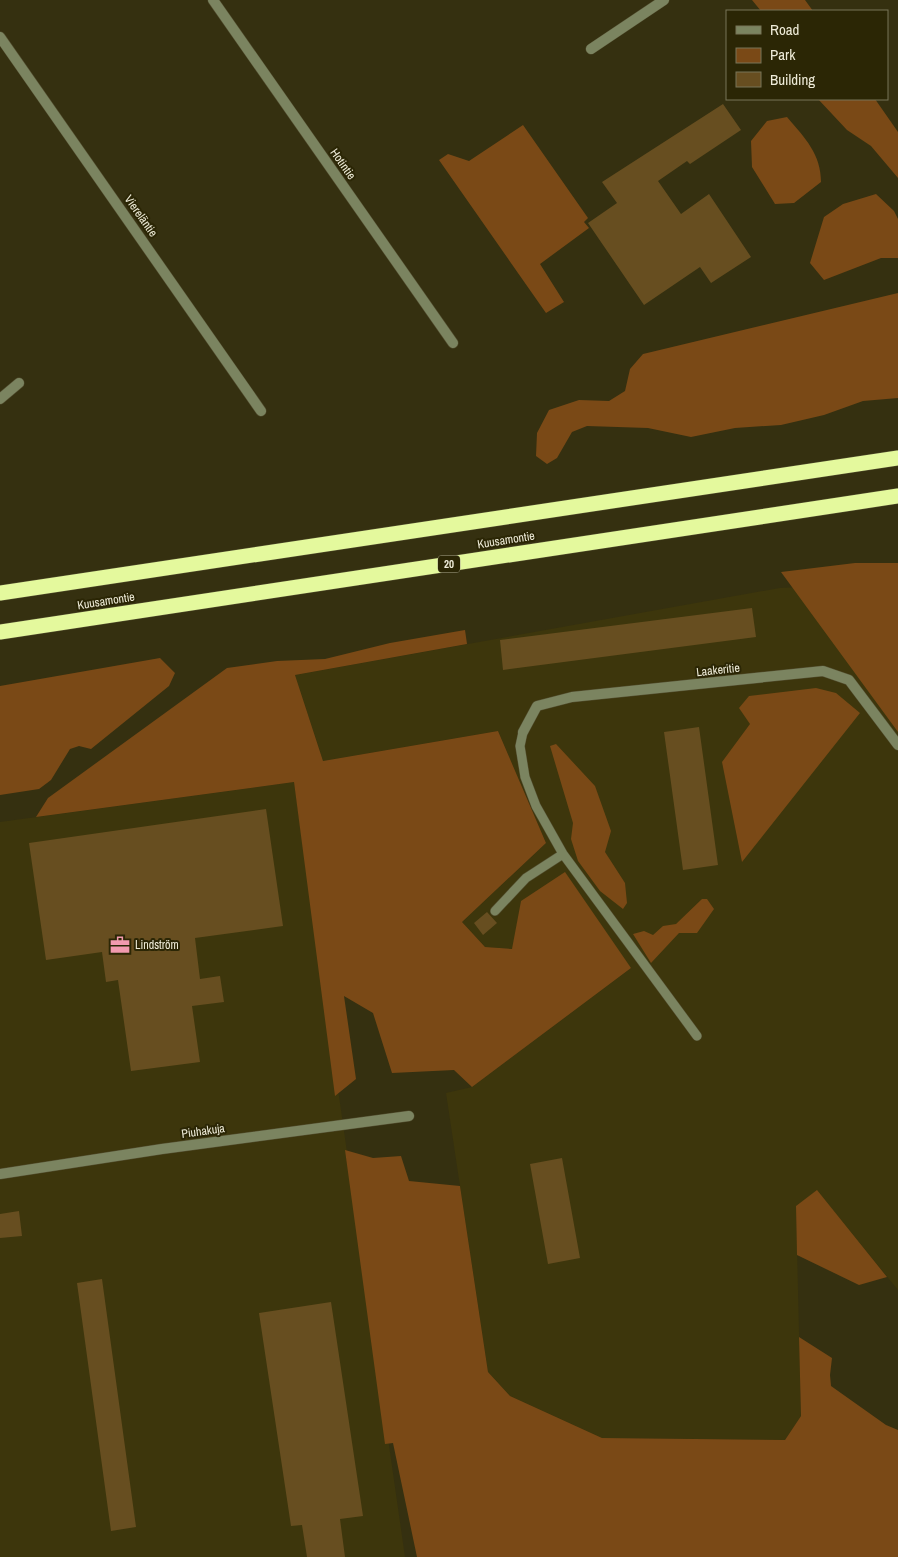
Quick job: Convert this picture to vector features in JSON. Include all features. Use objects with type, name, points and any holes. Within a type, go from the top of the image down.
[{"type":"highway","name":"Kuusamontie","points":[[0,593],[898,458]]},
{"type":"highway","name":"Kuusamontie","points":[[0,632],[898,496]]},
{"type":"street","name":"Hotintie","points":[[213,0],[452,343]]},
{"type":"street","points":[[591,49],[659,1]]},
{"type":"street","name":"Viereläntie","points":[[0,36],[261,410]]},
{"type":"street","points":[[0,399],[19,383]]},
{"type":"street","name":"Laakeritie","points":[[523,732],[537,706],[572,697],[822,672],[849,680],[898,746]]},
{"type":"street","name":"Piuhakuja","points":[[0,1174],[162,1149],[409,1116]]},
{"type":"lane","points":[[523,732],[520,746],[524,777],[536,806],[563,854],[697,1036]]},
{"type":"lane","points":[[495,911],[526,878],[563,854]]},
{"type":"shaded area","points":[[804,587],[898,697],[898,1290],[817,1191],[796,1206],[801,1416],[785,1440],[602,1438],[510,1396],[488,1372],[446,1093],[472,1087],[631,968],[521,901],[513,949],[485,947],[462,922],[546,843],[498,731],[323,761],[295,675],[780,588]]},
{"type":"shaded area","points":[[294,782],[405,1557],[0,1557],[0,822]]},
{"type":"green space","points":[[752,0],[805,0],[812,10],[760,10]]},
{"type":"green space","points":[[819,100],[876,100],[898,132],[898,178],[871,146],[847,130]]},
{"type":"green space","points":[[787,117],[811,147],[818,163],[821,182],[794,203],[775,204],[752,167],[751,141],[767,121]]},
{"type":"green space","points":[[523,125],[588,218],[584,222],[589,228],[540,264],[564,302],[546,313],[439,160],[448,154],[469,161]]},
{"type":"green space","points":[[876,194],[894,211],[898,219],[898,258],[881,258],[824,280],[810,263],[824,217],[843,204]]},
{"type":"green space","points":[[898,293],[898,398],[863,401],[824,415],[781,425],[735,428],[691,437],[648,428],[587,426],[572,432],[557,458],[547,464],[536,456],[537,433],[549,410],[579,400],[609,401],[625,391],[630,369],[643,354]]},
{"type":"green space","points":[[855,563],[898,563],[898,732],[781,572]]},
{"type":"green space","points":[[465,630],[467,644],[295,675],[323,761],[498,731],[546,843],[462,922],[485,947],[512,949],[521,901],[565,872],[631,968],[472,1087],[454,1070],[392,1073],[373,1013],[344,996],[356,1079],[335,1096],[294,782],[36,817],[48,798],[227,668],[277,661],[325,659],[390,643]]},
{"type":"green space","points":[[160,658],[175,673],[169,686],[91,749],[79,746],[70,749],[51,780],[39,789],[0,795],[0,686]]},
{"type":"green space","points":[[816,688],[836,693],[860,713],[742,862],[722,762],[750,724],[739,708],[749,696]]},
{"type":"green space","points":[[556,744],[595,786],[611,831],[605,852],[625,883],[627,903],[623,909],[600,891],[578,861],[571,839],[573,823],[550,746]]},
{"type":"green space","points":[[702,899],[707,899],[714,909],[697,933],[679,933],[651,963],[633,934],[644,931],[653,935],[663,926],[676,924]]},
{"type":"green space","points":[[345,1150],[373,1158],[401,1156],[409,1181],[460,1186],[488,1372],[510,1396],[602,1438],[785,1440],[801,1416],[799,1337],[832,1358],[831,1386],[886,1425],[898,1430],[898,1557],[417,1557],[393,1443],[385,1444]]},
{"type":"green space","points":[[817,1190],[887,1277],[859,1285],[797,1255],[796,1206]]},
{"type":"building","points":[[723,104],[741,130],[690,164],[687,161],[658,181],[681,214],[709,194],[751,257],[711,283],[700,267],[644,305],[588,223],[617,203],[602,182]]},
{"type":"building","points":[[752,608],[756,637],[503,670],[500,640]]},
{"type":"building","points":[[699,727],[718,865],[683,870],[664,732]]},
{"type":"building","name":"Lindström","points":[[266,809],[283,926],[195,938],[200,979],[220,976],[224,1002],[192,1006],[200,1062],[131,1071],[118,980],[106,982],[102,952],[46,960],[29,843]]},
{"type":"building","points":[[487,912],[497,923],[483,935],[474,923]]},
{"type":"building","points":[[562,1158],[580,1258],[548,1264],[530,1164]]},
{"type":"building","points":[[19,1211],[22,1236],[0,1238],[0,1214]]},
{"type":"building","points":[[102,1279],[136,1527],[111,1531],[77,1283]]},
{"type":"building","points":[[331,1302],[363,1516],[340,1519],[345,1557],[307,1557],[302,1525],[291,1526],[259,1313]]},
{"type":"place","name":"Lindström","points":[[120,945]]}]
